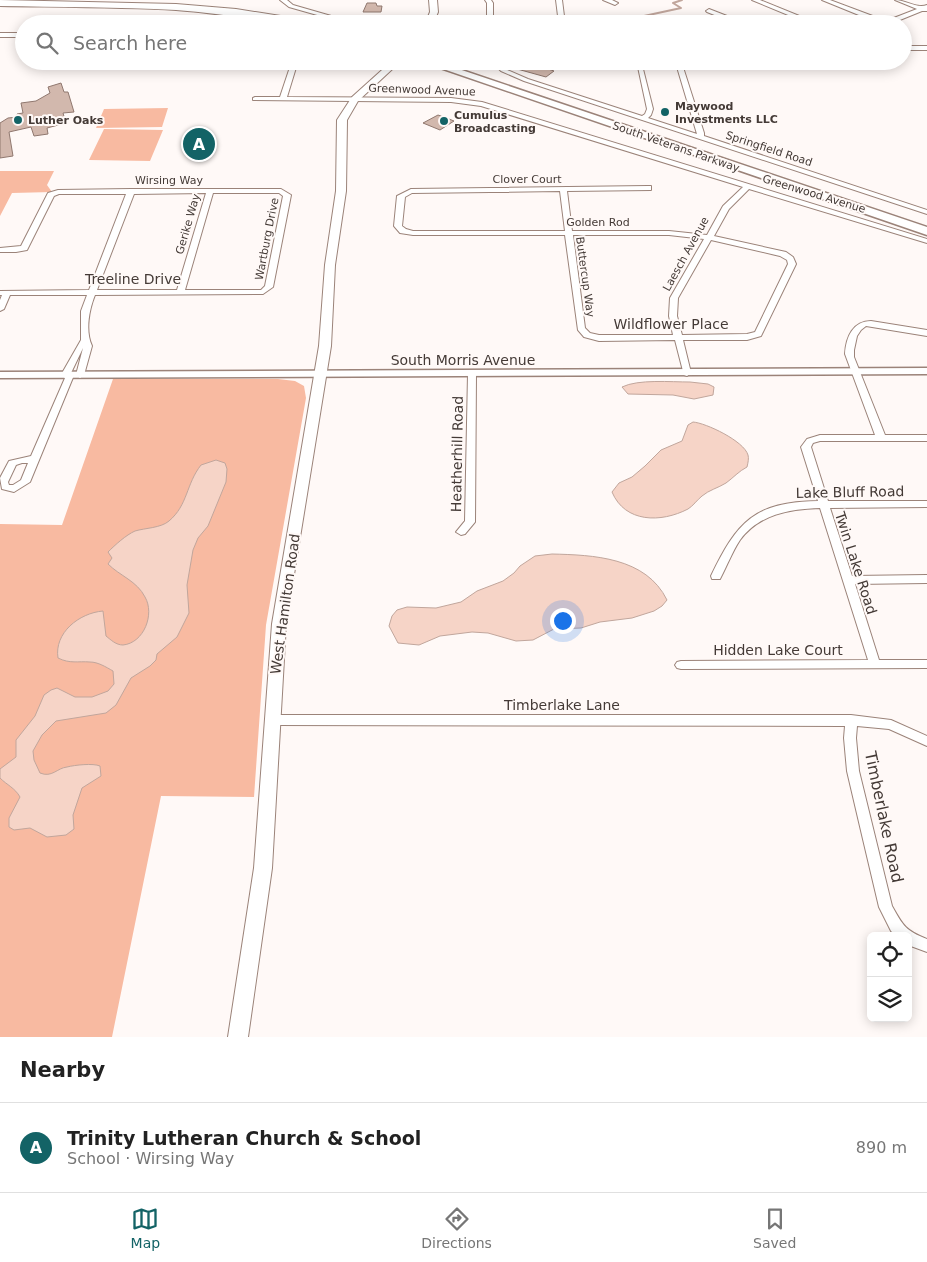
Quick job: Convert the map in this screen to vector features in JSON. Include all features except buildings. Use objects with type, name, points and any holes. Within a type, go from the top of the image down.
[{"type":"highway","points":[[58,0],[157,6],[254,15]]},
{"type":"highway","points":[[0,3],[157,6]]},
{"type":"highway","points":[[0,8],[153,11],[205,15]]},
{"type":"highway","name":"South Veterans Parkway","points":[[451,70],[927,231]]},
{"type":"highway","name":"South Veterans Parkway","points":[[474,70],[927,222]]},
{"type":"main road","points":[[433,0],[433,15]]},
{"type":"main road","points":[[440,15],[442,9],[441,0]]},
{"type":"main road","name":"West Hamilton Road","points":[[331,126],[336,112],[381,70]]},
{"type":"main road","name":"West Hamilton Road","points":[[238,1037],[263,868],[279,624],[321,374],[326,337],[331,251],[341,192],[343,158],[340,130],[350,99]]},
{"type":"main road","name":"West Hamilton Road","points":[[332,139],[334,163],[341,172]]},
{"type":"street","points":[[283,0],[291,6],[324,15]]},
{"type":"street","points":[[488,0],[490,3],[490,15]]},
{"type":"street","points":[[559,0],[560,15]]},
{"type":"street","points":[[606,0],[615,3]]},
{"type":"street","points":[[755,0],[793,15]]},
{"type":"street","points":[[826,0],[864,15]]},
{"type":"street","points":[[898,0],[925,9]]},
{"type":"street","points":[[908,15],[925,9]]},
{"type":"street","points":[[709,11],[719,15]]},
{"type":"street","points":[[0,35],[15,35]]},
{"type":"street","points":[[912,48],[927,48]]},
{"type":"street","points":[[283,99],[292,70]]},
{"type":"street","name":"Springfield Road","points":[[506,70],[512,75],[927,212]]},
{"type":"street","points":[[640,70],[650,109],[648,115],[643,118]]},
{"type":"street","points":[[682,70],[701,133],[700,137]]},
{"type":"street","name":"Greenwood Avenue","points":[[255,99],[451,100],[483,104],[927,241]]},
{"type":"street","name":"Laesch Avenue","points":[[687,373],[672,311],[674,298],[726,208],[748,186]]},
{"type":"street","name":"Clover Court","points":[[403,231],[399,227],[398,221],[400,198],[406,192],[414,190],[648,188]]},
{"type":"street","name":"Buttercup Way","points":[[562,190],[581,328],[587,335]]},
{"type":"street","name":"Wirsing Way","points":[[0,250],[21,250],[24,248],[53,193],[63,191],[285,192]]},
{"type":"street","points":[[72,375],[87,354],[85,311],[131,191]]},
{"type":"street","name":"Gerike Way","points":[[180,293],[210,191]]},
{"type":"street","name":"Wartburg Drive","points":[[266,290],[269,287],[287,195],[285,192]]},
{"type":"street","name":"Golden Rod","points":[[403,231],[413,234],[669,233],[708,238],[783,254],[789,258],[792,264],[761,330],[754,336]]},
{"type":"street","name":"Treeline Drive","points":[[4,293],[258,293],[266,290]]},
{"type":"street","points":[[0,309],[4,293]]},
{"type":"street","points":[[927,333],[871,323],[860,325],[849,352],[881,438],[927,438]]},
{"type":"street","name":"Wildflower Place","points":[[587,335],[599,338],[754,336]]},
{"type":"street","points":[[35,459],[72,375],[80,346],[85,340]]},
{"type":"street","name":"South Morris Avenue","points":[[0,376],[927,372]]},
{"type":"street","name":"Heatherhill Road","points":[[461,532],[470,522],[472,374]]},
{"type":"street","name":"Twin Lake Road","points":[[875,665],[805,449],[808,442],[820,438],[881,438]]},
{"type":"street","name":"Lake Bluff Road","points":[[716,576],[736,539],[744,529],[754,520],[767,514],[785,508],[823,505],[927,504]]},
{"type":"street","points":[[847,580],[927,579]]},
{"type":"street","name":"Hidden Lake Court","points":[[681,665],[927,664]]},
{"type":"street","name":"Timberlake Lane","points":[[272,720],[851,720]]},
{"type":"street","points":[[851,720],[880,722],[891,725],[927,741]]},
{"type":"street","name":"Timberlake Road","points":[[851,720],[850,738],[853,771],[868,835],[886,907],[896,927],[901,932]]},
{"type":"street","points":[[912,940],[927,946]]},
{"type":"shaded area","points":[[168,108],[162,127],[96,128],[104,109]]},
{"type":"shaded area","points":[[104,129],[163,130],[150,161],[89,160]]},
{"type":"shaded area","points":[[0,171],[54,171],[47,185],[52,192],[12,193],[0,216]]},
{"type":"shaded area","points":[[113,379],[278,379],[295,381],[304,386],[306,398],[266,625],[254,797],[161,796],[112,1037],[0,1037],[0,524],[62,525]]},
{"type":"shaded area","points":[[646,382],[708,384],[714,387],[713,395],[694,399],[673,395],[628,394],[622,387],[629,384]]},
{"type":"shaded area","points":[[693,422],[715,429],[740,444],[748,455],[747,467],[678,514],[656,518],[635,515],[626,510],[612,492],[619,483],[632,477],[661,450],[682,441],[688,425]]},
{"type":"shaded area","points":[[216,460],[225,463],[227,469],[226,482],[208,526],[198,538],[193,550],[187,585],[189,613],[177,637],[157,654],[156,660],[150,666],[131,678],[116,705],[106,713],[56,721],[42,735],[33,751],[34,760],[40,773],[44,774],[51,774],[63,768],[89,764],[100,766],[101,776],[82,788],[73,815],[74,829],[66,835],[47,837],[30,828],[14,830],[9,827],[9,818],[20,797],[0,778],[0,769],[16,757],[16,740],[35,716],[44,695],[57,688],[75,697],[92,697],[108,691],[114,684],[113,671],[102,665],[93,662],[70,662],[58,658],[60,640],[64,633],[77,620],[103,611],[106,636],[118,644],[123,645],[137,639],[146,627],[149,611],[142,591],[108,564],[112,558],[108,552],[135,531],[169,521],[184,501],[192,480],[201,465]]},
{"type":"shaded area","points":[[552,554],[601,558],[617,561],[632,567],[646,575],[658,586],[667,600],[654,611],[632,618],[600,622],[581,628],[554,629],[533,640],[516,641],[488,633],[472,632],[440,636],[419,645],[398,643],[389,626],[392,616],[397,610],[407,607],[436,608],[461,602],[477,591],[503,581],[535,556]]},
{"type":"waterway","points":[[649,15],[681,8],[673,3],[682,0]]},
{"type":"place","name":"Maywood Investments LLC","points":[[665,112]]},
{"type":"place","name":"Luther Oaks","points":[[18,120]]},
{"type":"place","name":"Cumulus Broadcasting","points":[[444,121]]},
{"type":"place","name":"Trinity Lutheran Church & School","points":[[199,144]]}]
